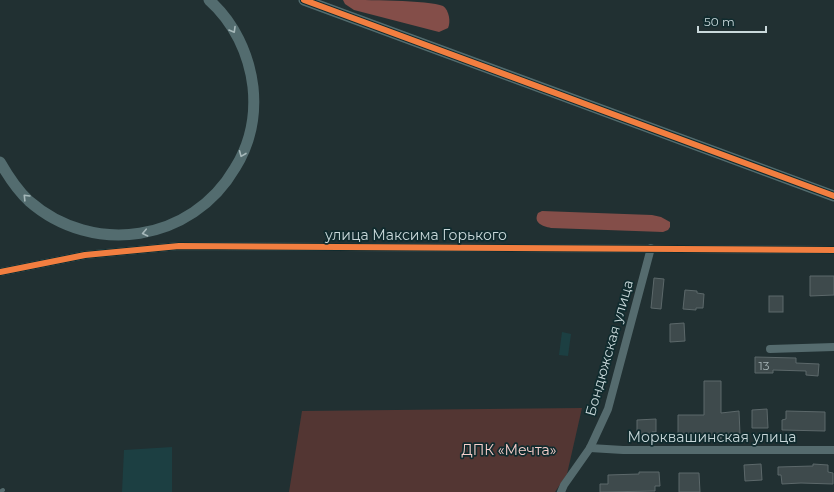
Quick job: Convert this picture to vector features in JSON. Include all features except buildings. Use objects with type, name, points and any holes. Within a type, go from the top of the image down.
[{"type":"street","points":[[0,162],[10,179],[28,200],[51,217],[77,229],[104,235],[133,235],[160,229],[186,218],[209,202],[228,181],[242,156],[251,130],[254,102],[251,74],[243,47],[229,22],[209,0]]},
{"type":"street","points":[[304,0],[834,196]]},
{"type":"street","name":"улица Максима Горького","points":[[0,272],[85,255],[179,246],[834,250]]},
{"type":"street","name":"Бондюжская улица","points":[[561,492],[564,485],[590,448],[608,409],[651,248]]},
{"type":"street","points":[[770,349],[834,347]]},
{"type":"street","name":"Морквашинская улица","points":[[590,448],[623,450],[834,450]]},
{"type":"shaded area","points":[[343,0],[395,1],[435,4],[443,6],[447,10],[449,25],[448,28],[439,32],[354,10],[345,4]]},
{"type":"shaded area","points":[[542,211],[652,215],[661,217],[670,222],[670,227],[668,230],[663,232],[551,228],[539,224],[537,216],[538,213]]},
{"type":"shaded area","points":[[562,332],[571,334],[568,356],[559,355]]},
{"type":"shaded area","points":[[172,447],[172,492],[122,492],[124,450]]},
{"type":"green space","name":"ДПК «Мечта»","points":[[582,408],[567,474],[555,492],[289,492],[302,411]]},
{"type":"cycle path","points":[[304,0],[834,196]]},
{"type":"cycle path","points":[[0,272],[85,255],[179,246],[834,250]]}]
